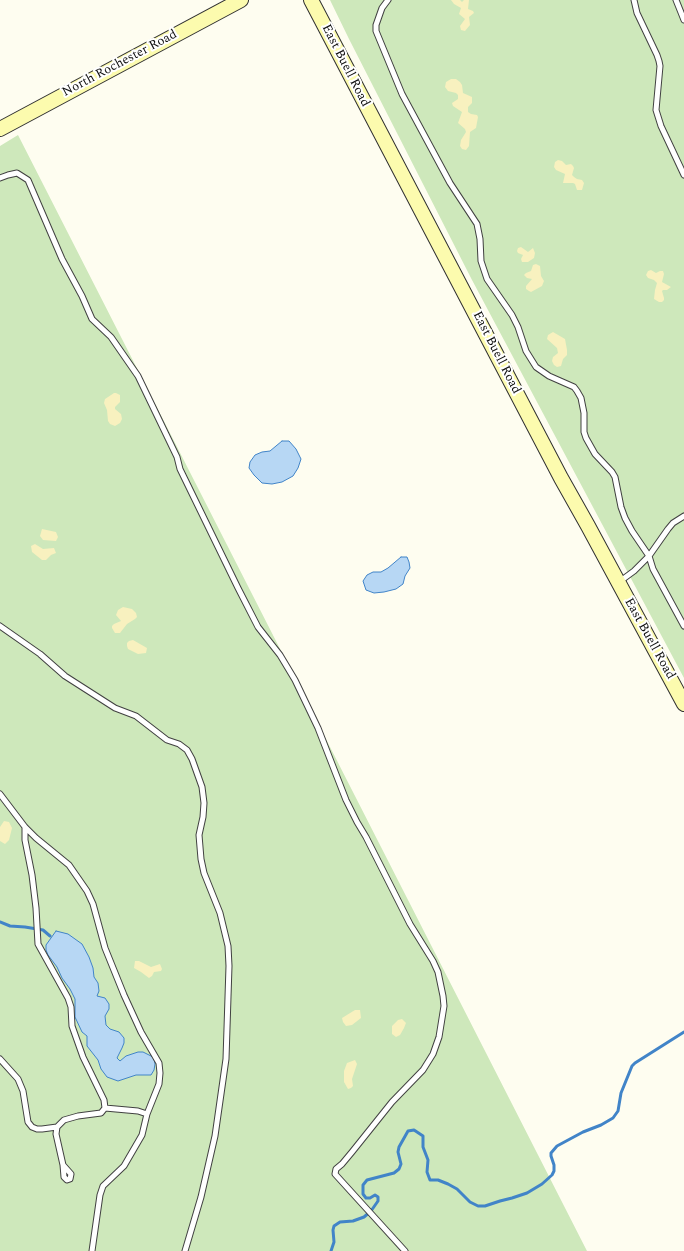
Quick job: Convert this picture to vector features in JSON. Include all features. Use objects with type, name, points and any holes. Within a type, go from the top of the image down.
[{"type":"street","name":"North Rochester Road","points":[[0,129],[241,0]]},
{"type":"street","name":"East Buell Road","points":[[311,0],[557,471],[684,704]]},
{"type":"lane","points":[[388,0],[382,8],[376,25],[376,30],[402,94],[450,183],[477,224],[480,239],[481,261],[487,279],[515,321],[526,351],[536,367],[549,376],[574,387],[577,391],[584,413],[584,432],[586,438],[595,454],[615,477],[621,507],[625,518],[632,531],[650,556],[653,570],[684,626]]},
{"type":"lane","points":[[634,0],[637,13],[659,61],[660,66],[656,110],[661,126],[684,174]]},
{"type":"lane","points":[[676,0],[684,20]]},
{"type":"lane","points":[[0,178],[17,173],[28,180],[62,259],[82,296],[92,319],[111,337],[138,376],[177,457],[180,469],[238,588],[258,627],[280,655],[295,680],[318,728],[352,811],[410,924],[433,961],[438,972],[444,1006],[439,1037],[433,1054],[423,1070],[392,1102],[342,1164],[336,1169],[335,1174],[405,1251]]},
{"type":"lane","points":[[618,583],[650,556],[673,522],[684,516]]},
{"type":"lane","points":[[0,626],[44,657],[65,676],[115,708],[136,716],[167,740],[179,744],[187,750],[192,759],[202,787],[204,803],[199,835],[201,859],[204,873],[220,913],[228,946],[229,966],[226,1059],[215,1136],[201,1197],[185,1251]]},
{"type":"lane","points":[[0,794],[25,827],[69,865],[78,876],[94,904],[105,948],[113,970],[141,1032],[159,1063],[159,1084],[147,1114],[142,1135],[124,1166],[103,1186],[100,1195],[92,1251]]},
{"type":"lane","points":[[25,827],[25,840],[32,875],[36,908],[38,944],[68,998],[71,1007],[72,1026],[83,1057],[104,1100],[105,1108]]},
{"type":"lane","points":[[0,1059],[18,1079],[23,1091],[28,1122],[32,1127],[42,1129],[58,1127]]},
{"type":"lane","points":[[64,1165],[56,1134],[58,1127],[64,1120],[101,1112],[105,1108],[138,1111],[147,1114]]},
{"type":"green space","points":[[330,0],[684,0],[684,678],[472,280]]},
{"type":"green space","points":[[18,135],[587,1251],[0,1251],[0,146]]},
{"type":"sand","points":[[451,0],[460,0],[462,2],[464,0],[469,0],[468,9],[474,13],[469,17],[470,25],[465,31],[461,30],[460,26],[465,19],[459,14],[461,8],[454,4]]},
{"type":"sand","points":[[451,79],[456,79],[460,82],[463,93],[472,97],[472,103],[468,107],[468,112],[477,115],[478,117],[476,128],[470,132],[469,146],[466,150],[462,149],[460,146],[461,140],[466,132],[465,129],[458,123],[462,112],[453,106],[452,103],[458,99],[458,95],[448,91],[445,87],[446,82]]},
{"type":"sand","points":[[558,160],[562,161],[566,165],[571,164],[573,166],[574,168],[572,175],[577,179],[582,180],[584,183],[582,190],[577,190],[575,184],[573,183],[563,183],[565,174],[556,170],[554,167],[555,162]]},
{"type":"sand","points":[[521,247],[528,252],[533,248],[535,253],[534,258],[528,262],[522,262],[521,259],[523,255],[517,251],[518,248]]},
{"type":"sand","points":[[536,264],[540,266],[541,276],[544,281],[542,286],[531,292],[526,289],[526,286],[532,279],[527,278],[524,275],[531,271],[533,265]]},
{"type":"sand","points":[[651,270],[656,273],[663,271],[664,274],[662,282],[671,287],[662,291],[664,300],[662,302],[654,299],[657,283],[648,278],[646,275],[648,271]]},
{"type":"sand","points":[[553,332],[565,339],[567,350],[567,355],[563,359],[561,366],[557,367],[552,361],[553,357],[558,353],[557,348],[547,339],[548,335]]},
{"type":"sand","points":[[114,393],[120,395],[120,402],[115,409],[121,414],[122,419],[120,423],[115,426],[110,424],[108,421],[107,410],[104,403],[105,399]]},
{"type":"sand","points":[[42,529],[56,532],[58,537],[56,541],[43,540],[40,536]]},
{"type":"sand","points":[[35,544],[43,549],[54,548],[56,553],[51,555],[46,560],[42,560],[32,552],[31,546]]},
{"type":"sand","points":[[123,607],[132,609],[136,613],[137,617],[127,624],[120,633],[115,633],[112,626],[121,621],[116,615],[118,610]]},
{"type":"sand","points":[[133,640],[147,648],[146,653],[138,654],[128,649],[127,643]]},
{"type":"sand","points":[[4,821],[9,822],[12,828],[9,840],[5,844],[0,841],[0,827]]},
{"type":"sand","points":[[135,961],[139,961],[151,967],[160,964],[162,969],[161,971],[154,972],[149,978],[134,968]]},
{"type":"sand","points":[[355,1010],[360,1010],[361,1018],[352,1025],[346,1026],[342,1018]]},
{"type":"sand","points":[[402,1019],[406,1023],[400,1035],[396,1037],[392,1034],[392,1026],[398,1020]]},
{"type":"sand","points":[[355,1060],[357,1064],[352,1079],[353,1086],[348,1089],[344,1082],[344,1071],[347,1063]]},
{"type":"water","points":[[282,441],[289,441],[296,449],[301,459],[298,468],[293,476],[282,482],[272,484],[262,483],[249,468],[250,462],[255,455],[270,451]]},
{"type":"water","points":[[401,557],[407,557],[410,568],[405,576],[403,584],[396,589],[384,592],[374,593],[366,590],[363,581],[367,575],[373,572],[381,572]]},
{"type":"water","points":[[56,931],[68,934],[82,944],[89,957],[93,968],[94,977],[98,983],[99,991],[97,996],[105,998],[109,1004],[109,1009],[105,1016],[106,1025],[110,1029],[119,1032],[124,1038],[124,1043],[117,1058],[120,1061],[126,1056],[138,1052],[143,1052],[151,1056],[154,1059],[155,1064],[151,1075],[136,1075],[118,1081],[107,1077],[101,1069],[98,1060],[87,1046],[87,1036],[82,1032],[75,1017],[75,999],[46,950],[46,945]]},
{"type":"waterway","points":[[0,922],[10,926],[43,930],[50,936]]},
{"type":"waterway","points":[[331,1251],[334,1242],[334,1226],[340,1222],[353,1221],[364,1217],[371,1211],[378,1201],[378,1197],[375,1195],[370,1198],[366,1198],[363,1194],[363,1185],[367,1180],[394,1173],[399,1169],[401,1164],[398,1152],[399,1147],[408,1131],[414,1130],[423,1136],[423,1147],[428,1160],[427,1172],[430,1180],[438,1180],[448,1184],[457,1189],[470,1202],[478,1206],[485,1206],[527,1193],[542,1184],[552,1175],[554,1165],[551,1153],[557,1146],[613,1118],[618,1111],[621,1093],[632,1066],[684,1032]]}]
